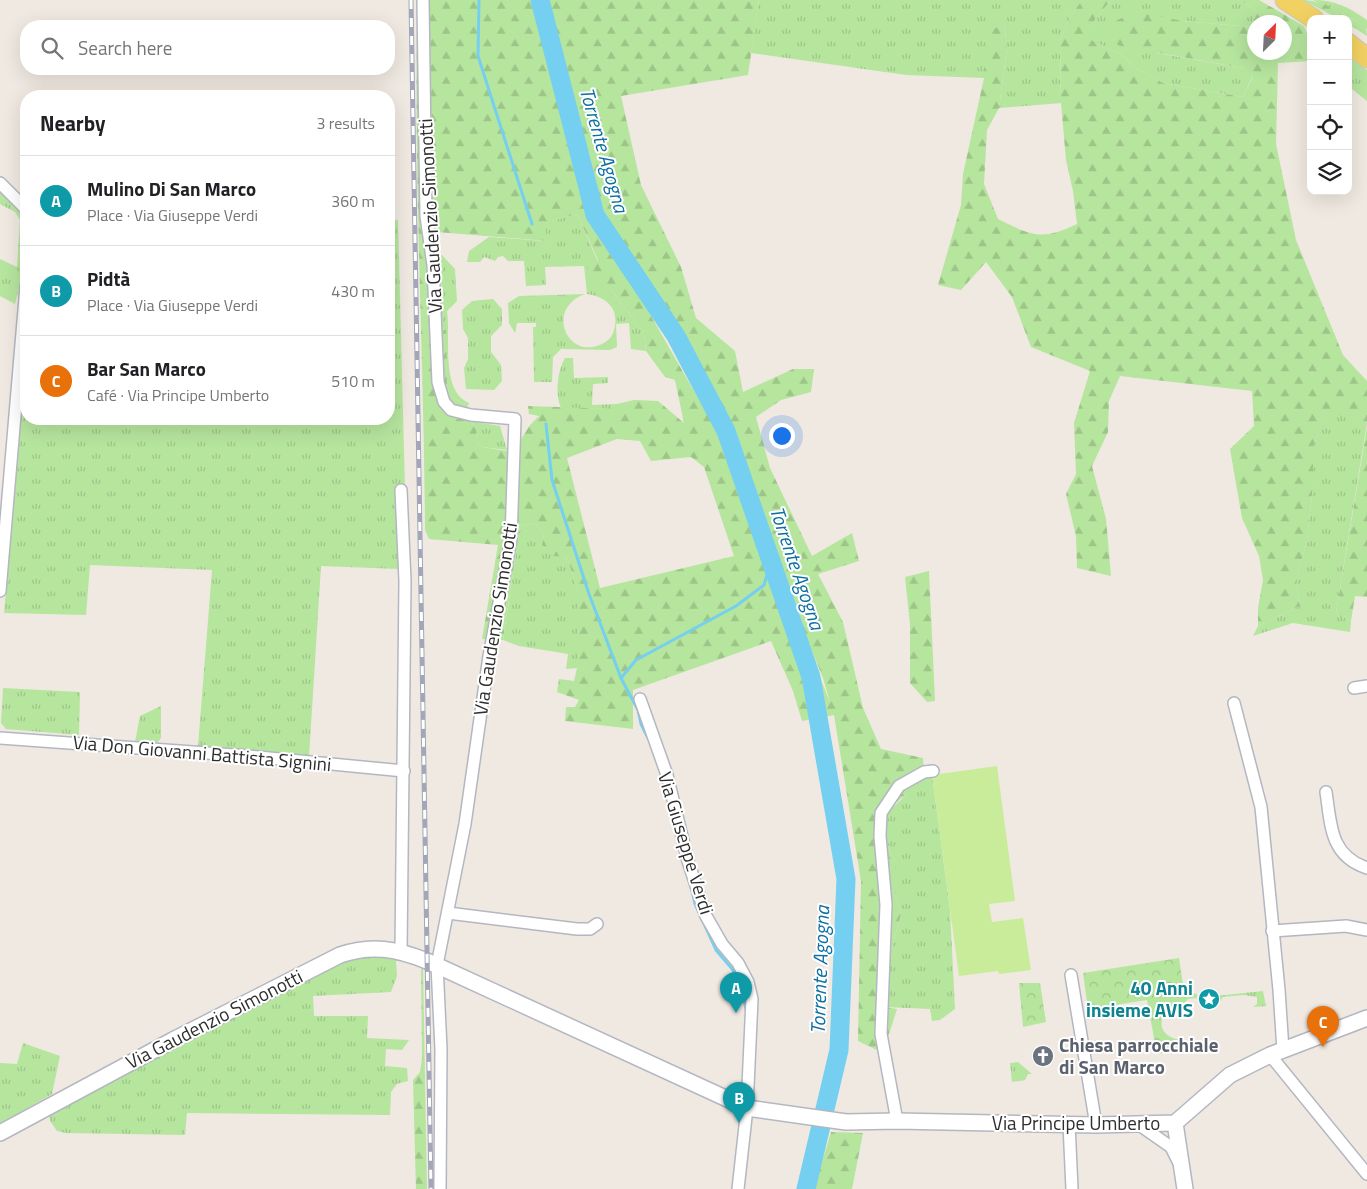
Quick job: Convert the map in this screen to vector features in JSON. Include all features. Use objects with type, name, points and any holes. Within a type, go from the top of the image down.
[{"type":"main road","points":[[1285,0],[1308,15]]},
{"type":"main road","points":[[1352,46],[1367,58]]},
{"type":"street","name":"Via Gaudenzio Simonotti","points":[[424,0],[426,216],[434,265],[438,382],[444,402],[451,410],[471,415],[515,419],[511,539],[489,656],[465,824],[437,966]]},
{"type":"street","points":[[0,182],[20,203]]},
{"type":"street","points":[[0,591],[20,356]]},
{"type":"street","points":[[400,490],[405,581],[401,951]]},
{"type":"street","points":[[1354,688],[1367,686]]},
{"type":"street","name":"Via Giuseppe Verdi","points":[[640,699],[667,775],[688,861],[706,916],[722,944],[738,962],[748,982],[752,999],[747,1108],[738,1189]]},
{"type":"street","points":[[1234,703],[1261,807],[1272,931],[1276,1052],[1367,1174]]},
{"type":"street","name":"Via Don Giovanni Battista Signini","points":[[0,738],[248,756],[404,771]]},
{"type":"street","points":[[897,1120],[881,1034],[886,905],[880,836],[882,813],[899,786],[924,772],[933,771]]},
{"type":"street","points":[[1326,792],[1335,842],[1352,863],[1367,868]]},
{"type":"street","points":[[448,912],[577,929],[590,928],[596,924]]},
{"type":"street","points":[[1272,931],[1346,926],[1367,930]]},
{"type":"street","name":"Via Gaudenzio Simonotti","points":[[0,1132],[172,1040],[340,955],[369,948],[401,951],[437,966],[747,1108],[846,1122]]},
{"type":"street","points":[[437,966],[441,1049],[440,1189]]},
{"type":"street","points":[[1071,975],[1096,1125]]},
{"type":"street","name":"Via Principe Umberto","points":[[846,1122],[897,1120],[1096,1125],[1175,1123],[1230,1075],[1276,1052],[1367,1018]]},
{"type":"street","points":[[1175,1123],[1186,1189]]},
{"type":"street","points":[[1069,1124],[1072,1189]]},
{"type":"street","points":[[1138,1124],[1171,1147],[1181,1165]]},
{"type":"green space","points":[[427,0],[539,0],[594,216],[723,442],[830,702],[823,678],[726,442],[596,215],[541,0],[759,0],[748,75],[621,96],[641,185],[681,267],[696,318],[735,351],[743,392],[793,369],[814,369],[811,392],[781,400],[756,417],[770,468],[812,556],[852,533],[859,561],[818,574],[843,622],[863,708],[881,749],[923,758],[923,769],[918,784],[894,804],[879,825],[895,861],[895,894],[901,914],[890,955],[885,992],[885,1007],[897,1009],[883,1053],[858,1041],[861,881],[834,715],[802,721],[793,691],[771,641],[633,690],[633,729],[565,721],[566,707],[575,707],[579,700],[557,692],[559,679],[574,681],[577,668],[577,588],[567,557],[553,556],[542,545],[544,535],[535,523],[520,526],[503,640],[482,639],[498,545],[429,539],[425,530],[416,81],[417,17],[421,15],[427,240],[434,351],[451,414],[470,421],[477,428],[476,441],[482,447],[513,452],[530,425],[539,416],[529,414],[528,406],[617,409],[617,404],[634,400],[658,401],[684,423],[675,380],[665,377],[646,351],[644,333],[609,287],[592,286],[587,269],[598,260],[577,214],[545,223],[547,241],[437,232],[431,226]],"holes":[[[617,439],[640,441],[651,461],[691,457],[704,467],[734,556],[600,588],[567,458]]]},
{"type":"green space","points":[[759,0],[1082,0],[1070,17],[1060,40],[1061,103],[999,108],[1007,48],[1004,23],[984,78],[906,75],[751,53]]},
{"type":"green space","points":[[1082,0],[1111,0],[1095,19],[1091,40],[1119,53],[1137,69],[1163,83],[1243,97],[1253,76],[1243,68],[1120,46],[1108,40],[1115,21],[1136,12],[1183,21],[1247,27],[1247,60],[1292,60],[1292,19],[1304,26],[1307,33],[1307,61],[1278,63],[1276,144],[1296,240],[1343,355],[1367,381],[1367,423],[1328,411],[1313,446],[1313,485],[1307,541],[1296,580],[1300,606],[1258,626],[1258,608],[1263,580],[1259,556],[1242,518],[1230,449],[1254,426],[1252,391],[1120,376],[1109,401],[1108,432],[1092,466],[1106,519],[1111,576],[1077,568],[1076,536],[1066,494],[1076,474],[1074,423],[1090,371],[1031,347],[1012,297],[986,262],[961,290],[938,285],[961,205],[963,174],[984,78],[987,33],[1004,23],[1007,48],[999,108],[987,130],[984,184],[998,219],[1029,233],[1055,233],[1077,224],[1073,191],[1066,160],[1061,103],[1060,40],[1070,17]]},
{"type":"green space","points":[[1111,0],[1239,0],[1255,9],[1254,15],[1247,15],[1247,26],[1183,21],[1157,53],[1243,68],[1253,75],[1243,97],[1163,83],[1137,69],[1119,53],[1090,40],[1095,19]]},
{"type":"green space","points":[[1239,0],[1259,0],[1285,15],[1254,15],[1255,9]]},
{"type":"green space","points":[[1303,0],[1319,3],[1346,15],[1331,15]]},
{"type":"green space","points":[[1313,0],[1328,1],[1354,11],[1367,20],[1367,29],[1352,19],[1352,15],[1345,15]]},
{"type":"green space","points":[[1352,19],[1366,27],[1367,36],[1352,27]]},
{"type":"green space","points":[[1352,58],[1367,70],[1367,101],[1352,89]]},
{"type":"green space","points":[[0,188],[18,207],[20,220],[15,212],[0,204]]},
{"type":"green space","points":[[577,214],[609,287],[644,333],[646,351],[631,349],[629,323],[616,324],[617,347],[610,350],[561,349],[553,357],[552,382],[534,382],[533,327],[536,327],[536,323],[517,323],[515,333],[509,323],[508,303],[519,296],[585,294],[573,301],[566,311],[563,321],[565,331],[571,340],[579,345],[590,347],[602,344],[611,336],[615,323],[613,310],[606,301],[587,294],[584,266],[545,267],[546,285],[526,286],[524,261],[508,261],[503,256],[498,257],[495,261],[484,257],[480,262],[467,262],[469,251],[489,237],[546,241],[544,223]]},
{"type":"green space","points":[[20,220],[20,285],[15,304],[0,296],[0,259],[17,267]]},
{"type":"green space","points":[[395,220],[398,220],[405,489],[395,487],[399,569],[321,566],[309,757],[198,746],[212,570],[90,565],[86,615],[4,613],[20,425],[395,425]]},
{"type":"green space","points":[[438,251],[455,269],[457,301],[447,311],[450,376],[460,397],[469,403],[468,406],[450,396],[447,386],[445,330],[441,330],[442,292]]},
{"type":"green space","points":[[493,299],[502,309],[502,325],[491,336],[491,352],[501,365],[502,381],[494,390],[466,389],[464,368],[468,359],[468,338],[463,329],[462,310],[472,301]]},
{"type":"green space","points":[[441,330],[446,330],[447,386],[450,396],[468,406],[467,411],[452,407],[444,395]]},
{"type":"green space","points":[[565,358],[573,358],[574,378],[608,377],[608,383],[593,384],[592,405],[617,404],[617,409],[561,408],[558,396],[558,383],[560,370]]},
{"type":"green space","points":[[1328,410],[1367,423],[1336,613],[1351,621],[1350,632],[1293,623],[1253,636],[1258,626],[1300,606],[1296,580],[1307,541],[1313,485],[1313,446]]},
{"type":"green space","points":[[470,421],[500,426],[507,450],[482,447],[476,441],[477,428]]},
{"type":"green space","points":[[1367,427],[1367,597],[1355,596],[1351,621],[1336,613]]},
{"type":"green space","points":[[535,523],[544,535],[542,545],[553,555],[567,557],[577,588],[577,668],[566,669],[568,654],[519,646],[503,640],[520,526]]},
{"type":"green space","points":[[929,571],[935,701],[927,702],[910,683],[910,624],[905,577]]},
{"type":"green space","points":[[3,688],[80,692],[79,735],[6,729],[1,723]]},
{"type":"green space","points":[[161,706],[161,738],[157,743],[135,742],[140,716]]},
{"type":"green space","points":[[997,766],[1015,901],[989,904],[992,922],[1023,918],[1031,970],[999,974],[998,971],[959,976],[932,775]]},
{"type":"green space","points":[[925,771],[932,775],[950,910],[955,1009],[940,1020],[932,1021],[930,1009],[885,1007],[890,955],[901,914],[895,894],[895,861],[879,825],[915,786]]},
{"type":"green space","points":[[353,950],[411,960],[396,961],[397,976],[391,992],[313,996],[314,1016],[368,1016],[367,1038],[409,1040],[402,1050],[386,1049],[385,1066],[407,1068],[408,1081],[397,1084],[391,1092],[390,1115],[187,1113],[185,1135],[66,1133],[57,1131],[50,1121],[48,1107]]},
{"type":"green space","points":[[1179,958],[1184,991],[1197,994],[1197,998],[1188,999],[1182,1006],[1173,1005],[1164,1015],[1162,1025],[1165,1033],[1169,1036],[1183,1039],[1186,1049],[1157,1054],[1147,1000],[1088,1009],[1083,973]]},
{"type":"green space","points":[[421,964],[423,965],[427,1189],[416,1189],[413,1080],[420,1072],[422,1059]]},
{"type":"green space","points":[[1019,983],[1040,983],[1046,1022],[1023,1027]]},
{"type":"green space","points":[[1263,991],[1266,1006],[1253,1007],[1257,1004],[1257,997],[1244,995],[1223,997],[1217,1005],[1214,1002],[1207,1002],[1206,997]]},
{"type":"green space","points":[[23,1043],[60,1056],[52,1094],[0,1124],[0,1063],[17,1064]]},
{"type":"green space","points":[[1018,1062],[1032,1074],[1028,1074],[1025,1080],[1012,1082],[1010,1063]]},
{"type":"green space","points":[[831,1132],[863,1133],[852,1189],[814,1189]]},
{"type":"waterway","points":[[479,0],[478,56],[532,224]]},
{"type":"waterway","name":"Torrente Agogna","points":[[540,0],[595,215],[676,336],[726,431],[811,677],[846,879],[839,1050],[806,1189]]},
{"type":"waterway","points":[[546,424],[552,480],[589,594],[621,678],[638,710],[641,724],[648,738]]},
{"type":"waterway","points":[[621,678],[636,660],[736,606],[764,585],[771,561]]},
{"type":"waterway","points":[[692,890],[695,904],[716,950],[733,970],[741,988],[747,1013]]},
{"type":"railway","points":[[411,0],[431,1189]]},
{"type":"place","name":"40 Anni insieme AVIS","points":[[1209,999]]},
{"type":"place","name":"Mulino Di San Marco","points":[[736,1013]]},
{"type":"place","name":"Bar San Marco","points":[[1323,1047]]},
{"type":"place","name":"Chiesa parrocchiale di San Marco","points":[[1043,1056]]},
{"type":"place","name":"Pidtà","points":[[739,1123]]}]
